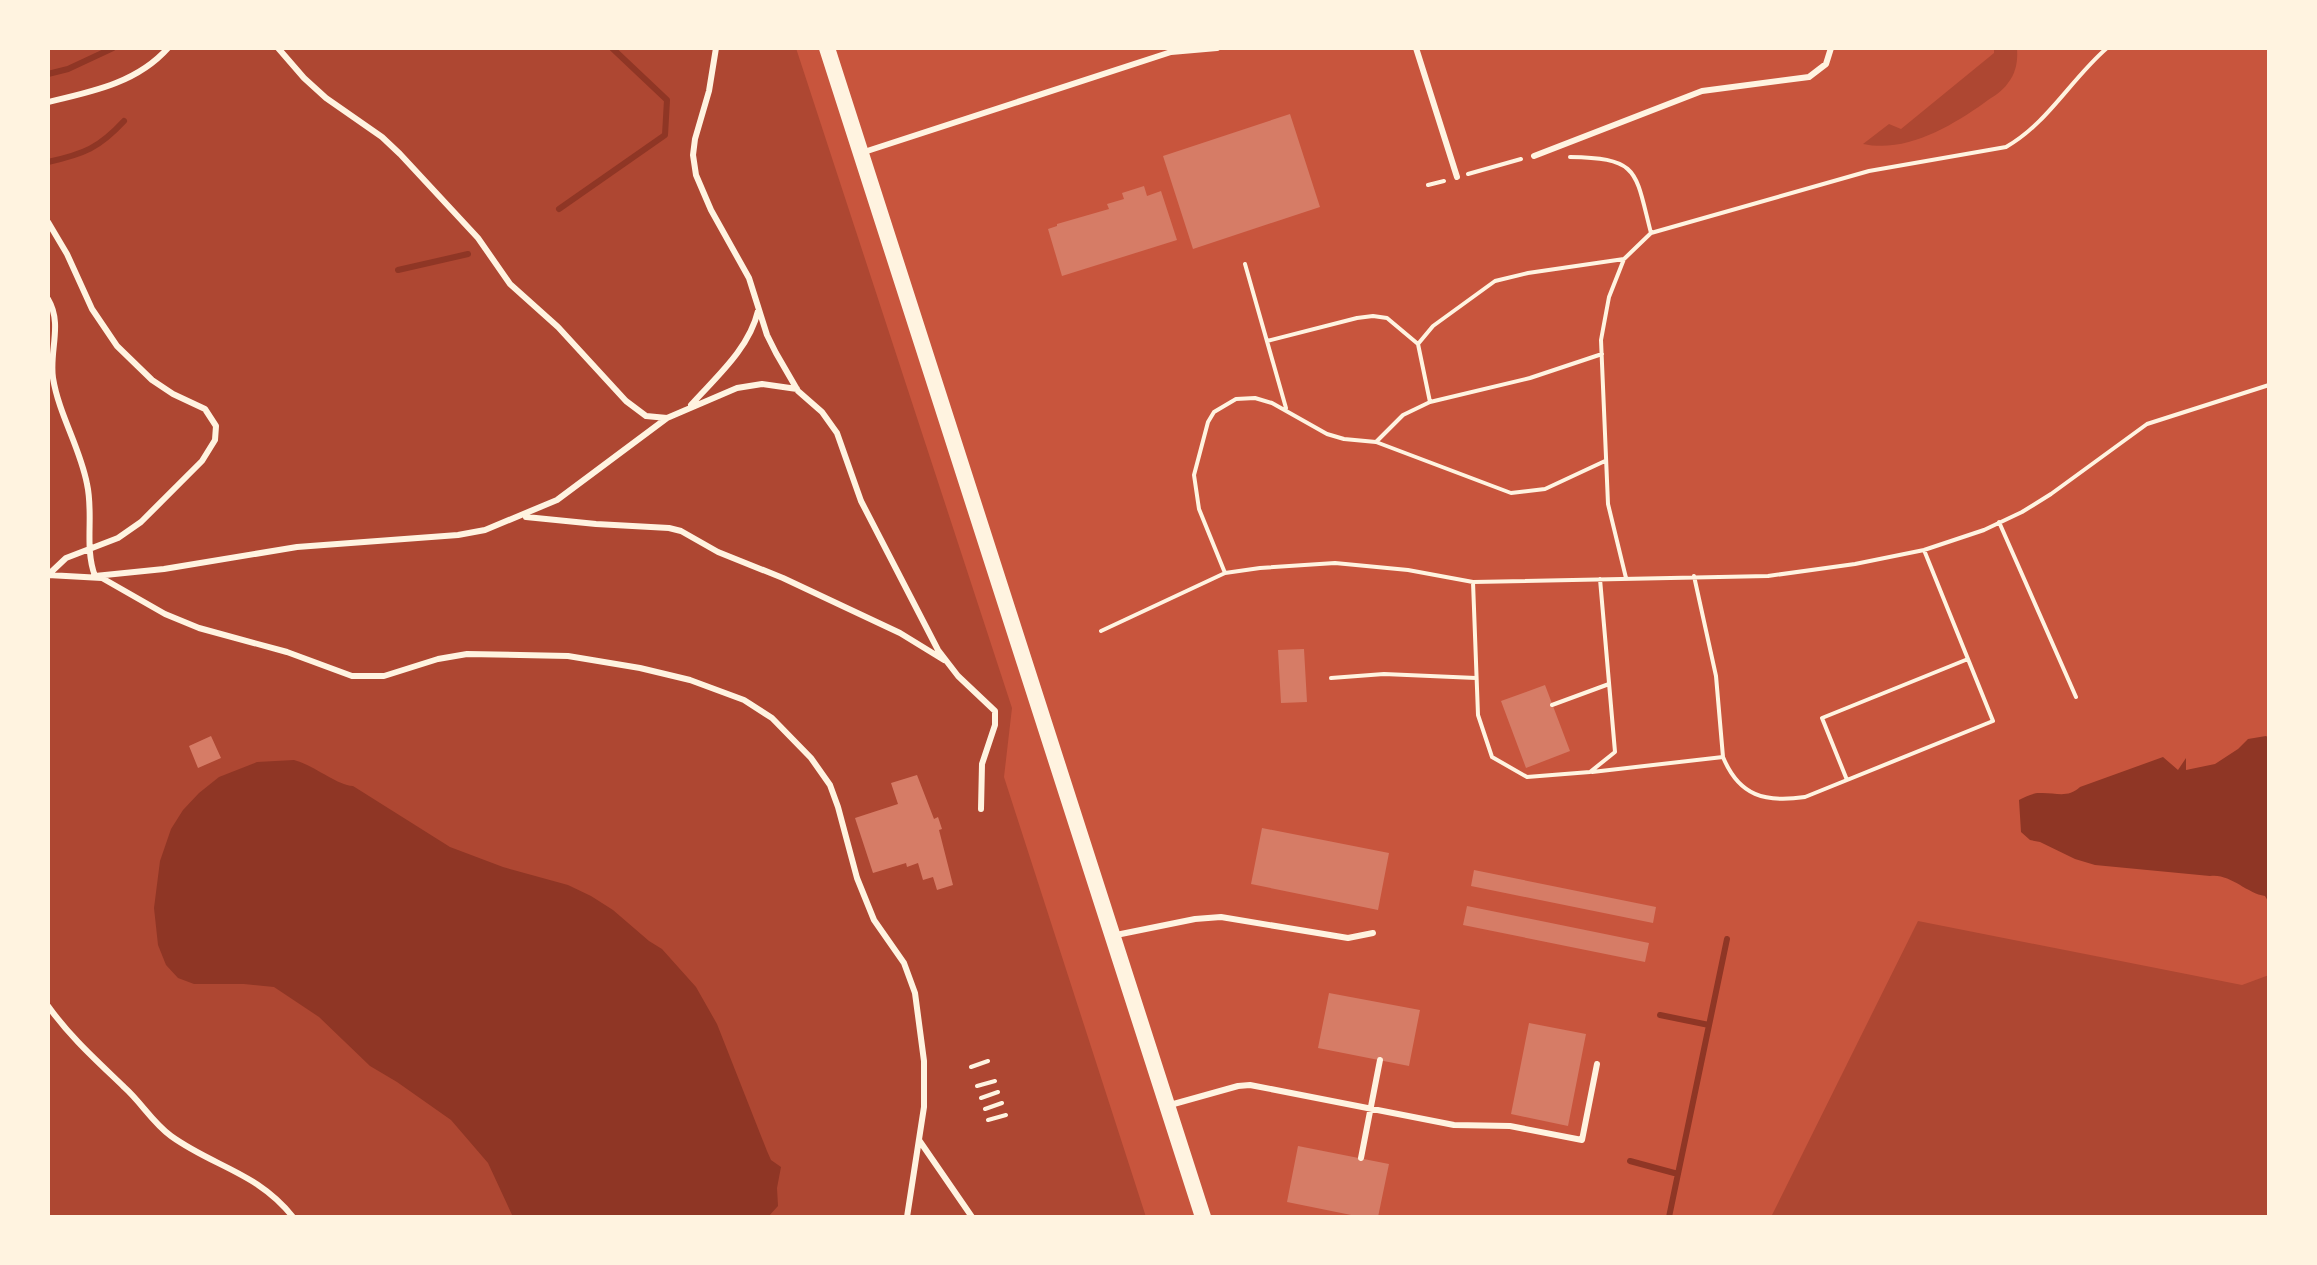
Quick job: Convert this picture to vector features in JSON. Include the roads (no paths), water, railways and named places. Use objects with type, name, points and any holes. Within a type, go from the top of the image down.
[{"type":"main road","points":[[827,48],[1203,1217]]},
{"type":"lane","points":[[48,102],[92,92],[139,73],[158,60],[168,48]]},
{"type":"lane","points":[[278,48],[326,98],[382,137],[400,154],[478,238],[510,284],[558,327],[626,401],[646,416],[667,418]]},
{"type":"lane","points":[[716,48],[709,91],[695,139],[694,163],[711,210],[749,278],[767,335],[797,389],[822,412],[837,433],[861,501],[947,662]]},
{"type":"lane","points":[[860,153],[1171,52],[1217,48]]},
{"type":"lane","points":[[1416,48],[1457,177]]},
{"type":"lane","points":[[1534,156],[1702,91],[1809,77],[1826,64],[1831,48]]},
{"type":"lane","points":[[48,222],[67,254],[92,309],[117,346],[161,387],[205,409],[216,426],[215,440],[210,449],[164,502],[132,530],[66,558],[48,575],[95,576],[164,569],[297,547],[470,533],[522,516],[557,500],[667,418],[726,391],[770,385],[797,389]]},
{"type":"lane","points":[[48,299],[56,325],[52,364],[57,397],[76,443],[91,501],[90,550],[95,576]]},
{"type":"lane","points":[[687,410],[742,347],[755,325],[759,308]]},
{"type":"lane","points":[[522,516],[675,529],[718,552],[887,626],[947,662],[995,711],[995,725],[982,764],[981,809]]},
{"type":"lane","points":[[95,576],[108,580],[165,614],[199,628],[287,652],[352,676],[384,676],[438,659],[467,654],[546,654],[602,660],[665,673],[718,690],[762,710],[797,742],[830,785],[857,878],[874,920],[904,963],[911,982],[917,1003],[924,1061],[924,1107],[907,1217]]},
{"type":"lane","points":[[1112,936],[1195,919],[1221,917],[1348,938],[1373,933]]},
{"type":"lane","points":[[48,1006],[92,1059],[123,1086],[163,1129],[184,1144],[261,1185],[293,1217]]},
{"type":"lane","points":[[1361,1158],[1380,1060]]},
{"type":"lane","points":[[1167,1106],[1250,1085],[1454,1125],[1510,1126],[1582,1140],[1597,1064]]},
{"type":"lane","points":[[919,1140],[972,1217]]},
{"type":"waterway","points":[[48,74],[68,69],[113,48]]},
{"type":"waterway","points":[[559,209],[665,135],[667,100],[612,48]]},
{"type":"waterway","points":[[48,162],[90,149],[124,121]]},
{"type":"waterway","points":[[398,270],[468,254]]},
{"type":"waterway","points":[[1669,1217],[1727,939]]},
{"type":"waterway","points":[[1660,1015],[1709,1025]]},
{"type":"waterway","points":[[1630,1161],[1678,1174]]}]
